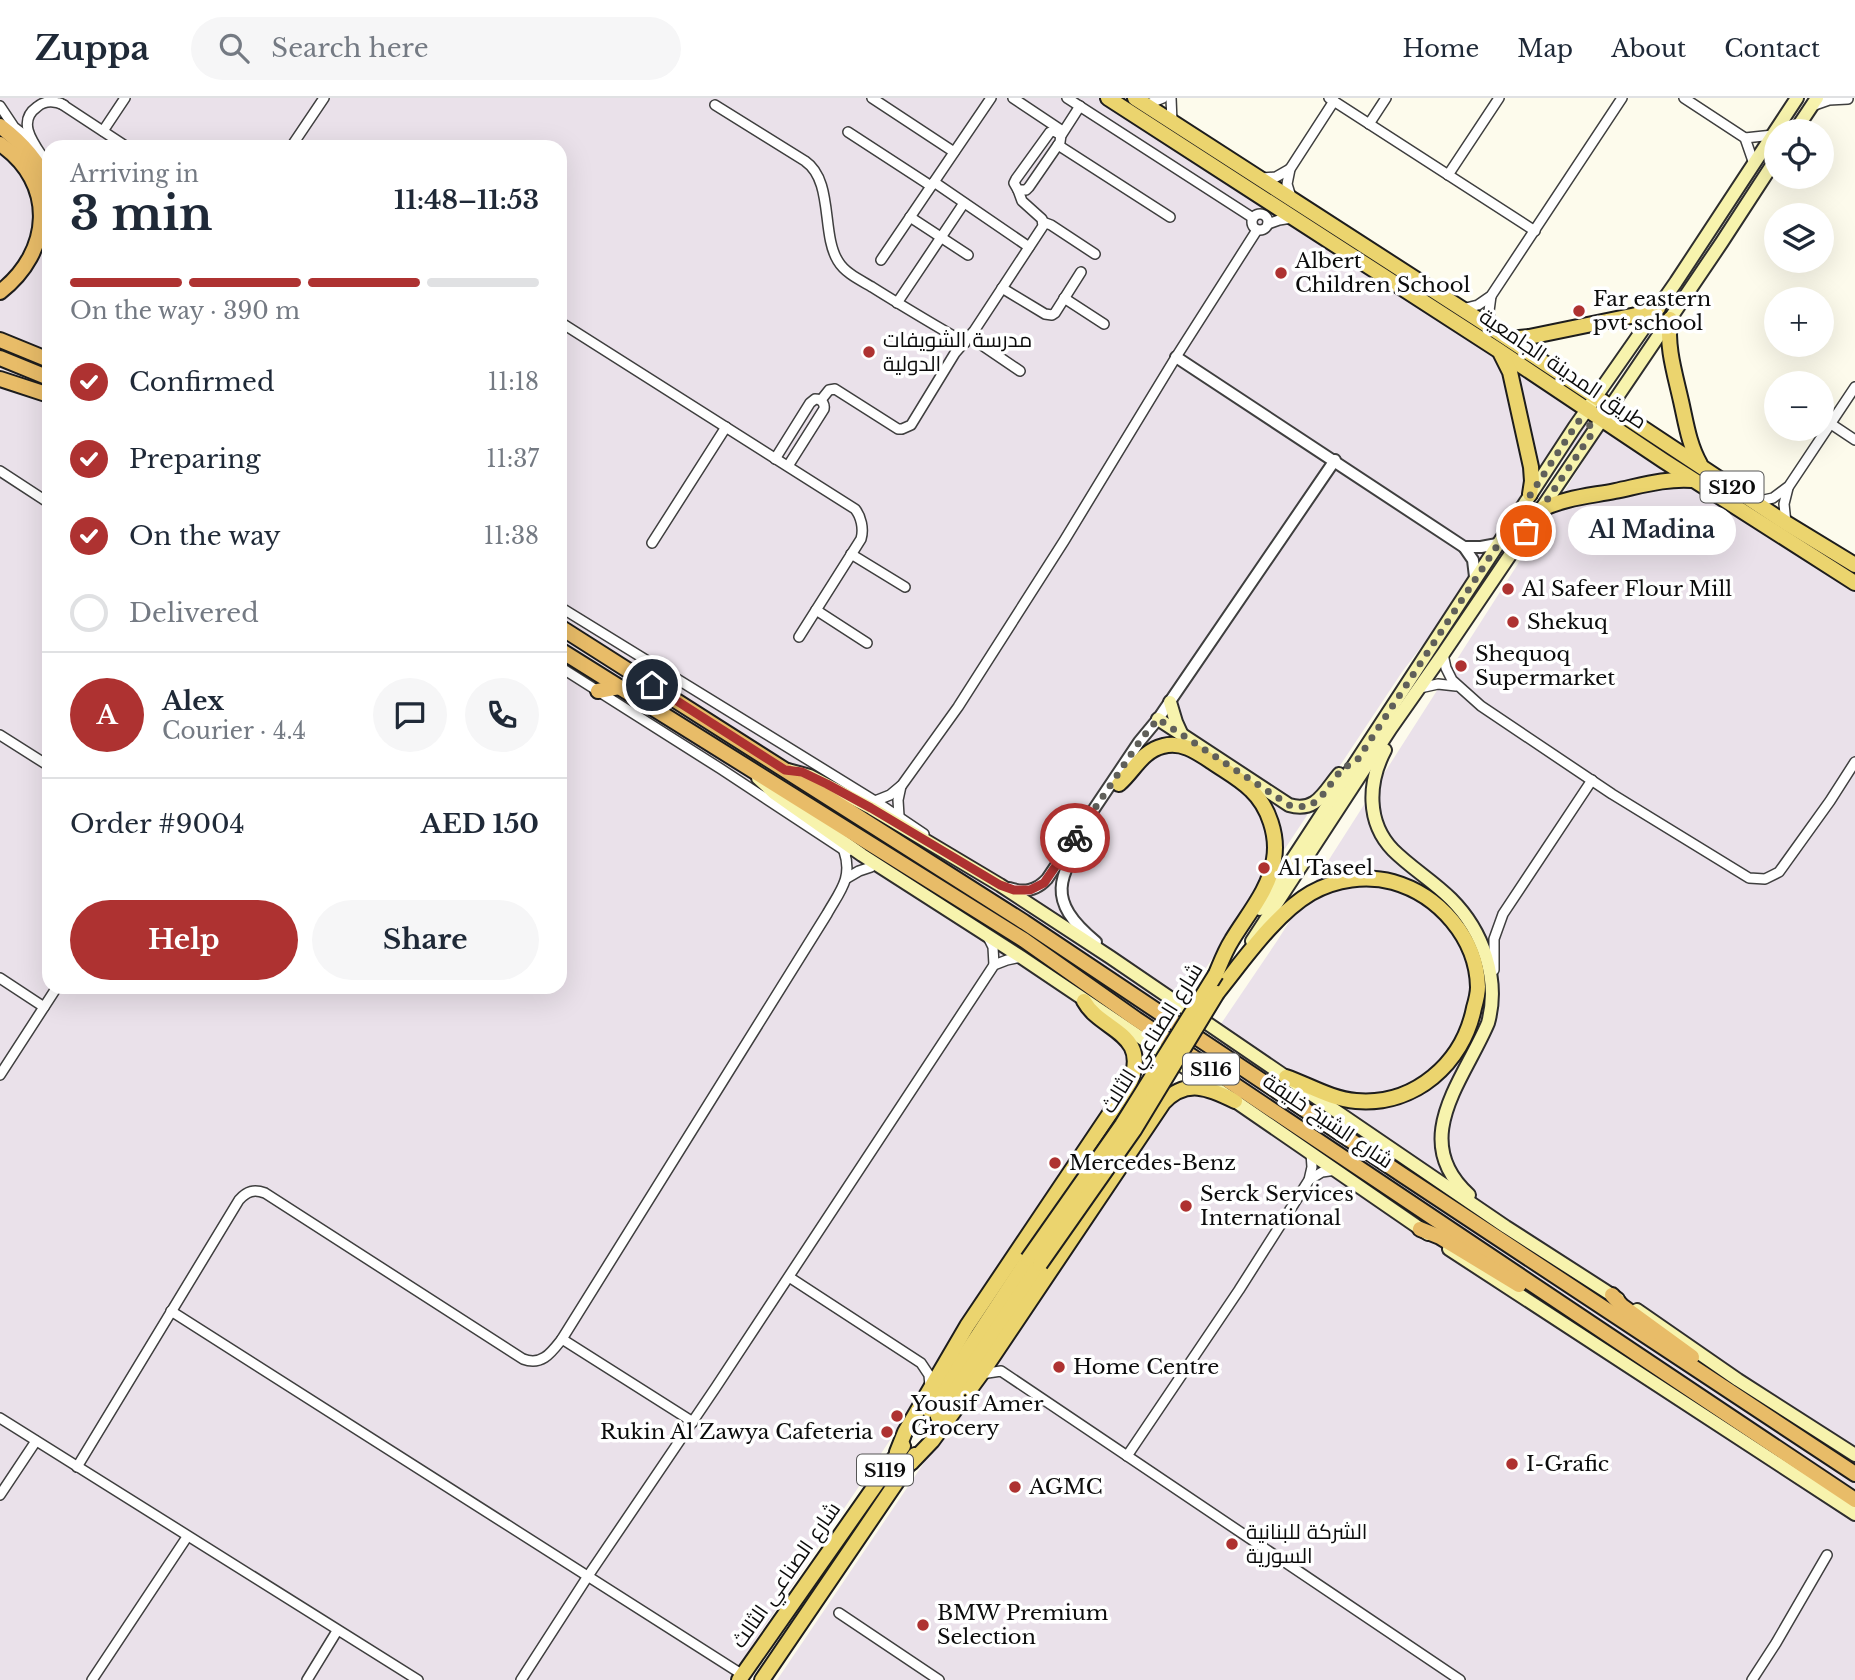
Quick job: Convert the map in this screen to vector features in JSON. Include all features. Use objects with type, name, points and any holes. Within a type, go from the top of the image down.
[{"type":"highway","points":[[0,126],[33,157],[42,174]]},
{"type":"highway","points":[[0,144],[13,154],[30,176],[36,189],[41,216],[37,245],[31,259],[17,277],[0,292]]},
{"type":"highway","points":[[0,341],[42,357]]},
{"type":"highway","points":[[0,358],[42,375]]},
{"type":"highway","points":[[0,379],[42,393]]},
{"type":"highway","name":"شارع الشيخ خليفة","points":[[567,632],[1035,929],[1855,1474]]},
{"type":"highway","name":"شارع الشيخ خليفة","points":[[567,654],[1024,940],[1855,1500]]},
{"type":"highway","points":[[598,691],[619,687]]},
{"type":"highway","points":[[1420,1229],[1440,1237],[1526,1289],[1559,1301]]},
{"type":"highway","points":[[1612,1295],[1622,1306],[1705,1367],[1727,1388]]},
{"type":"main road","name":"طريق المدينة الجامعية","points":[[1108,98],[1169,129],[1201,140],[1490,327],[1504,344],[1574,400],[1583,415],[1601,420],[1855,583]]},
{"type":"main road","points":[[1783,119],[1797,98]]},
{"type":"main road","name":"طريق المدينة الجامعية","points":[[1140,101],[1169,129],[1258,196],[1504,344],[1615,400],[1626,415],[1786,523],[1855,565]]},
{"type":"main road","points":[[1265,913],[1358,759],[1583,415],[1595,390],[1658,308],[1764,149]]},
{"type":"main road","points":[[1265,913],[1764,177]]},
{"type":"main road","points":[[1530,494],[1531,467],[1504,344],[1658,308]]},
{"type":"main road","points":[[1670,319],[1669,339],[1674,369],[1689,437],[1701,465]]},
{"type":"main road","points":[[1574,400],[1595,390]]},
{"type":"main road","points":[[1583,415],[1593,432]]},
{"type":"main road","points":[[1616,430],[1618,420],[1626,415]]},
{"type":"main road","points":[[1540,510],[1562,502],[1642,485],[1677,479],[1693,480]]},
{"type":"main road","points":[[1170,702],[1181,733]]},
{"type":"main road","points":[[1155,723],[1181,733],[1296,807],[1316,803],[1342,770],[1358,759]]},
{"type":"main road","points":[[1391,728],[1389,742],[1372,784],[1376,820],[1392,848],[1451,899],[1469,922],[1483,948],[1492,986],[1488,1023],[1451,1094],[1442,1119],[1445,1158],[1455,1180],[1467,1194],[1496,1215],[1506,1227]]},
{"type":"main road","points":[[1119,784],[1144,755],[1156,748],[1172,744],[1196,752],[1251,790],[1270,819],[1275,845],[1273,869],[1263,890],[1265,913]]},
{"type":"main road","points":[[751,770],[774,793],[1235,1101],[1469,1264],[1855,1514]]},
{"type":"main road","points":[[785,770],[802,772],[827,784],[1000,885],[1506,1227],[1659,1324],[1738,1380],[1855,1455]]},
{"type":"main road","points":[[1265,913],[1339,882],[1368,878],[1402,885],[1432,901],[1458,928],[1473,957],[1478,990],[1467,1035],[1459,1050],[1436,1076],[1406,1094],[1373,1101],[1356,1101],[1331,1095],[1286,1077]]},
{"type":"main road","name":"شارع الصناعي الثالث","points":[[762,1680],[911,1463],[1216,974],[1230,943],[1265,913]]},
{"type":"main road","name":"شارع الصناعي الثالث","points":[[741,1678],[897,1452],[1034,1262],[1134,1130],[1265,913]]},
{"type":"main road","points":[[897,1452],[905,1432],[967,1326],[1122,1096],[1132,1077],[1133,1053],[1126,1038],[1091,1010],[1084,1001]]},
{"type":"main road","points":[[911,1463],[932,1441],[981,1374],[1168,1097],[1182,1090],[1198,1088],[1213,1091],[1235,1101]]},
{"type":"street","points":[[52,98],[116,140]]},
{"type":"street","points":[[103,131],[125,98]]},
{"type":"street","points":[[296,140],[324,98]]},
{"type":"street","points":[[872,98],[954,152]]},
{"type":"street","points":[[881,260],[990,98]]},
{"type":"street","points":[[1013,98],[1170,217]]},
{"type":"street","points":[[1067,98],[1256,216],[1266,217],[1268,224]]},
{"type":"street","points":[[1140,101],[1163,98]]},
{"type":"street","points":[[1169,129],[1171,98]]},
{"type":"street","points":[[1369,124],[1386,98]]},
{"type":"street","points":[[1448,175],[1499,98]]},
{"type":"street","points":[[1462,309],[1478,305],[1491,296],[1622,98]]},
{"type":"street","points":[[1684,98],[1745,138],[1754,164]]},
{"type":"street","points":[[1292,199],[1287,184],[1290,169],[1331,100],[1535,231]]},
{"type":"street","points":[[1809,105],[1829,100],[1850,100]]},
{"type":"street","points":[[42,156],[27,129],[27,122],[33,110],[44,103],[64,105]]},
{"type":"street","points":[[715,105],[815,170],[820,182],[833,250],[839,264],[850,274],[1020,371]]},
{"type":"street","points":[[0,106],[15,127],[33,141]]},
{"type":"street","points":[[1018,190],[1026,190],[1029,187],[1080,106]]},
{"type":"street","points":[[821,400],[827,392],[835,389],[898,429],[907,428],[1043,226],[1040,216],[1022,201],[1014,183],[1048,135],[1054,131],[1061,137]]},
{"type":"street","points":[[848,132],[964,202],[1029,247]]},
{"type":"street","points":[[1745,138],[1764,136]]},
{"type":"street","points":[[1260,178],[1276,177],[1290,169]]},
{"type":"street","points":[[1258,196],[1252,225],[1257,230],[1264,230],[1268,224],[1279,219],[1292,218]]},
{"type":"street","points":[[897,303],[964,202]]},
{"type":"street","points":[[910,217],[968,255]]},
{"type":"street","points":[[1043,222],[1094,254]]},
{"type":"street","points":[[875,801],[890,795],[902,785],[972,685],[1257,230]]},
{"type":"street","points":[[1002,288],[1048,316],[1055,313],[1081,272]]},
{"type":"street","points":[[1490,327],[1491,296]]},
{"type":"street","points":[[1065,298],[1104,324]]},
{"type":"street","points":[[567,327],[858,512],[862,535],[799,637]]},
{"type":"street","points":[[1176,357],[1464,547],[1473,560],[1475,577]]},
{"type":"street","points":[[1834,418],[1855,387]]},
{"type":"street","points":[[775,459],[812,401],[821,400],[824,409],[788,466]]},
{"type":"street","points":[[652,543],[726,427]]},
{"type":"street","points":[[1834,427],[1855,440]]},
{"type":"street","points":[[794,429],[807,437]]},
{"type":"street","points":[[1786,523],[1784,504],[1789,486],[1819,441]]},
{"type":"street","points":[[1000,885],[1024,891],[1035,889],[1044,883],[1335,460]]},
{"type":"street","points":[[0,471],[42,498]]},
{"type":"street","points":[[1755,502],[1773,498],[1789,486]]},
{"type":"street","points":[[1464,547],[1497,544]]},
{"type":"street","points":[[851,554],[905,587]]},
{"type":"street","points":[[816,610],[867,643]]},
{"type":"street","points":[[567,611],[899,816],[943,851]]},
{"type":"street","points":[[1443,654],[1446,668],[1456,686],[1481,706],[1592,780],[1749,878],[1765,879],[1779,872],[1855,762]]},
{"type":"street","points":[[567,671],[844,851],[890,878],[901,880]]},
{"type":"street","points":[[1420,688],[1438,684],[1456,686]]},
{"type":"street","points":[[1110,957],[1070,918],[1061,888],[1067,865],[1149,737],[1155,723]]},
{"type":"street","points":[[0,735],[42,762]]},
{"type":"street","points":[[1492,986],[1494,939],[1503,914],[1592,780]]},
{"type":"street","points":[[899,816],[898,800],[902,785]]},
{"type":"street","points":[[844,851],[848,878]]},
{"type":"street","points":[[77,1467],[239,1200],[251,1191],[265,1193],[523,1359],[542,1360],[548,1357],[562,1339],[848,878],[871,867]]},
{"type":"street","points":[[987,936],[993,947],[994,965]]},
{"type":"street","points":[[521,1680],[994,965],[1021,957]]},
{"type":"street","points":[[0,978],[44,1007]]},
{"type":"street","points":[[0,1075],[52,994]]},
{"type":"street","points":[[1127,1456],[1239,1290],[1309,1180],[1311,1153]]},
{"type":"street","points":[[1309,1180],[1322,1172],[1336,1170]]},
{"type":"street","points":[[789,1277],[921,1363],[929,1375],[930,1390]]},
{"type":"street","points":[[172,1311],[588,1576],[741,1678]]},
{"type":"street","points":[[562,1339],[693,1422]]},
{"type":"street","points":[[998,1349],[1001,1371]]},
{"type":"street","points":[[921,1363],[936,1363],[949,1357]]},
{"type":"street","points":[[981,1374],[1001,1371],[1460,1680]]},
{"type":"street","points":[[0,1418],[418,1680]]},
{"type":"street","points":[[0,1495],[36,1441]]},
{"type":"street","points":[[92,1680],[187,1537]]},
{"type":"street","points":[[1752,1680],[1827,1555]]},
{"type":"street","points":[[839,1613],[939,1680]]},
{"type":"street","points":[[307,1680],[337,1631]]},
{"type":"shaded area","points":[[0,98],[1121,98],[1602,409],[1402,672],[1151,1051],[1128,1094],[925,1388],[729,1680],[0,1680]]},
{"type":"shaded area","points":[[1604,429],[1855,591],[1855,1680],[777,1680],[1277,941]]},
{"type":"way so far","points":[[1075,838],[1142,738],[1158,719],[1289,805],[1303,807],[1316,803],[1342,770],[1358,759],[1574,428],[1579,421],[1585,422],[1593,432],[1526,531]]},
{"type":"place","name":"Albert Children School","points":[[1281,273]]},
{"type":"place","name":"Far eastern pvt school","points":[[1579,311]]},
{"type":"place","name":"مدرسة الشويفات الدولية","points":[[869,352]]},
{"type":"place","name":"Al Madina","points":[[1526,531]]},
{"type":"place","name":"Al Safeer Flour Mill","points":[[1508,589]]},
{"type":"place","name":"Shekuq","points":[[1513,622]]},
{"type":"place","name":"Shequoq Supermarket","points":[[1461,666]]},
{"type":"place","name":"Al Taseel","points":[[1264,868]]},
{"type":"place","name":"Mercedes-Benz","points":[[1055,1163]]},
{"type":"place","name":"Serck Services International","points":[[1186,1206]]},
{"type":"place","name":"Home Centre","points":[[1059,1367]]},
{"type":"place","name":"Yousif Amer Grocery","points":[[897,1416]]},
{"type":"place","name":"Rukin Al Zawya Cafeteria","points":[[887,1432]]},
{"type":"place","name":"I-Grafic","points":[[1512,1464]]},
{"type":"place","name":"AGMC","points":[[1015,1487]]},
{"type":"place","name":"الشركة للبنانية السورية","points":[[1232,1544]]},
{"type":"place","name":"BMW Premium Selection","points":[[923,1625]]},
{"type":"route","points":[[652,685],[785,770],[802,772],[827,784],[1000,885],[1014,890],[1035,889],[1047,879],[1075,838]]}]
